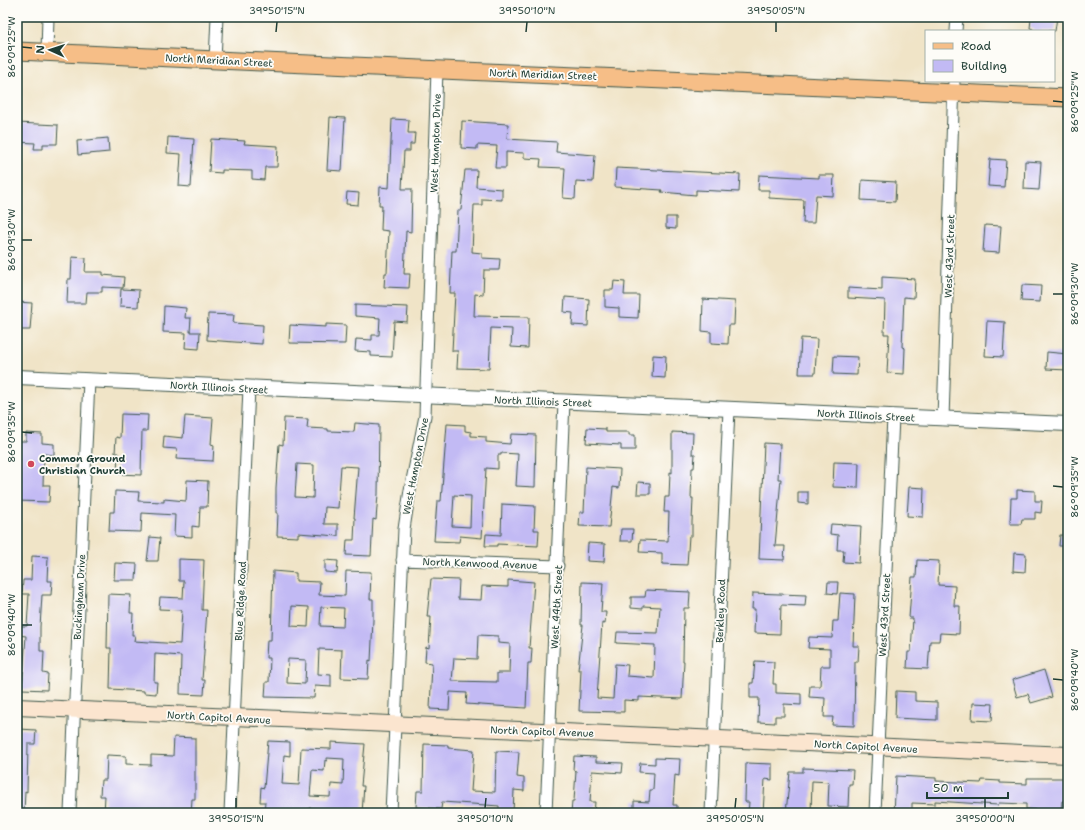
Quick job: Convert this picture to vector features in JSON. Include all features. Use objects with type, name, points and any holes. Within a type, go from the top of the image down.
[{"type":"main road","name":"North Meridian Street","points":[[17,51],[437,70],[954,87],[1068,98]]},
{"type":"main road","name":"North Capitol Avenue","points":[[17,708],[1068,755]]},
{"type":"street","points":[[47,52],[48,17]]},
{"type":"street","points":[[215,60],[217,17]]},
{"type":"street","points":[[956,30],[957,17]]},
{"type":"street","name":"West Hampton Drive","points":[[391,813],[402,560],[406,514],[423,431],[437,70]]},
{"type":"street","name":"West 43rd Street","points":[[943,419],[954,87]]},
{"type":"street","name":"North Illinois Street","points":[[17,377],[1068,424]]},
{"type":"street","name":"Buckingham Drive","points":[[70,813],[89,380]]},
{"type":"street","name":"Blue Ridge Road","points":[[230,813],[249,388]]},
{"type":"street","name":"West 44th Street","points":[[546,813],[564,402]]},
{"type":"street","name":"Berkley Road","points":[[711,813],[729,409]]},
{"type":"street","name":"West 43rd Street","points":[[875,813],[893,416]]},
{"type":"street","name":"North Kenwood Avenue","points":[[402,560],[558,566]]},
{"type":"building","points":[[1035,17],[1057,17],[1055,31],[1033,30],[1030,28],[1031,19],[1035,19]]},
{"type":"building","points":[[330,117],[345,118],[342,171],[327,170]]},
{"type":"building","points":[[392,119],[409,120],[408,133],[415,133],[414,144],[410,144],[410,151],[404,151],[402,189],[412,189],[411,232],[406,231],[404,274],[410,274],[409,288],[384,287],[385,273],[387,273],[389,231],[381,230],[382,205],[379,205],[380,187],[389,188]]},
{"type":"building","points":[[462,121],[508,124],[507,139],[557,142],[556,152],[595,155],[593,182],[576,181],[575,199],[563,198],[565,168],[540,167],[541,159],[524,158],[524,153],[506,152],[506,168],[495,168],[497,146],[477,145],[477,149],[461,148]]},
{"type":"building","points":[[17,123],[58,125],[57,144],[43,144],[43,149],[34,149],[35,143],[17,142]]},
{"type":"building","points":[[168,137],[194,139],[191,187],[179,186],[181,154],[167,153]]},
{"type":"building","points":[[108,138],[109,152],[78,155],[77,141]]},
{"type":"building","points":[[211,139],[245,141],[244,144],[278,146],[277,167],[265,167],[264,180],[252,179],[252,171],[222,170],[222,173],[209,172]]},
{"type":"building","points":[[990,159],[1006,160],[1004,187],[988,186]]},
{"type":"building","points":[[1025,161],[1041,162],[1039,190],[1024,189]]},
{"type":"building","points":[[616,168],[740,174],[739,192],[696,190],[696,195],[661,192],[662,190],[615,187]]},
{"type":"building","points":[[465,170],[477,170],[476,187],[502,189],[502,200],[482,199],[482,205],[474,205],[472,252],[482,253],[482,258],[500,259],[499,270],[484,270],[483,295],[475,294],[474,316],[529,317],[528,348],[511,347],[512,329],[491,328],[489,369],[457,368],[458,351],[452,351],[455,293],[450,293],[452,251],[456,251],[458,210],[461,210]]},
{"type":"building","points":[[759,175],[819,178],[819,175],[834,175],[833,196],[816,195],[814,223],[803,223],[804,200],[769,198],[769,190],[758,190]]},
{"type":"building","points":[[862,180],[896,182],[895,202],[861,200]]},
{"type":"building","points":[[347,192],[359,193],[358,205],[346,204]]},
{"type":"building","points":[[666,217],[676,217],[676,229],[666,228]]},
{"type":"building","points":[[985,225],[1001,226],[999,253],[983,252]]},
{"type":"building","points":[[72,257],[86,258],[85,272],[103,272],[103,275],[124,277],[123,288],[102,287],[102,292],[87,292],[86,303],[67,303],[68,279],[71,279]]},
{"type":"building","points":[[882,277],[915,279],[914,298],[904,297],[902,347],[905,348],[904,374],[887,373],[889,334],[884,334],[885,300],[848,298],[848,288],[882,290]]},
{"type":"building","points":[[614,281],[625,282],[624,295],[639,295],[638,318],[619,317],[619,308],[605,307],[605,290],[613,290]]},
{"type":"building","points":[[1022,285],[1041,286],[1040,302],[1021,301]]},
{"type":"building","points":[[121,289],[139,290],[138,307],[120,306]]},
{"type":"building","points":[[565,297],[589,299],[588,326],[572,325],[573,313],[564,312]]},
{"type":"building","points":[[703,299],[735,301],[734,325],[729,325],[728,344],[711,343],[711,332],[702,331]]},
{"type":"building","points":[[17,302],[32,303],[30,330],[17,330]]},
{"type":"building","points":[[355,305],[408,307],[407,322],[394,321],[392,357],[371,356],[371,352],[355,351],[356,339],[372,340],[372,335],[379,335],[380,318],[355,316]]},
{"type":"building","points":[[164,306],[186,308],[185,318],[191,318],[190,332],[200,332],[199,349],[185,348],[186,333],[163,332]]},
{"type":"building","points":[[208,314],[234,315],[233,323],[263,325],[262,344],[207,340]]},
{"type":"building","points":[[987,321],[1005,322],[1003,357],[985,356]]},
{"type":"building","points":[[326,324],[346,325],[345,344],[289,343],[290,325],[326,327]]},
{"type":"building","points":[[801,338],[817,339],[815,374],[799,374]]},
{"type":"building","points":[[1047,352],[1068,354],[1068,370],[1046,369]]},
{"type":"building","points":[[653,355],[666,356],[665,378],[652,377]]},
{"type":"building","points":[[834,356],[858,357],[857,375],[833,374]]},
{"type":"building","points":[[121,414],[148,415],[147,431],[142,431],[141,475],[117,474],[118,453],[115,453],[116,437],[120,438]]},
{"type":"building","points":[[185,416],[213,418],[211,444],[214,445],[213,461],[176,459],[177,449],[163,448],[164,436],[183,438]]},
{"type":"building","points":[[284,418],[308,419],[307,428],[328,429],[328,431],[354,432],[355,423],[379,425],[378,494],[376,520],[373,519],[371,556],[346,555],[347,540],[354,540],[354,518],[358,467],[341,466],[338,508],[325,507],[324,524],[338,524],[338,536],[298,533],[298,537],[277,536],[278,513],[276,513],[276,488],[279,444],[283,445]],"holes":[[[297,464],[314,465],[313,498],[295,497]]]},
{"type":"building","points":[[447,424],[465,425],[465,431],[471,432],[471,436],[486,437],[486,442],[510,444],[511,434],[536,435],[535,487],[516,486],[518,454],[501,453],[501,455],[498,455],[498,469],[486,468],[482,538],[460,536],[459,542],[434,541],[437,501],[441,501]],"holes":[[[454,495],[471,496],[470,527],[452,526]]]},
{"type":"building","points":[[587,428],[606,429],[606,432],[629,432],[629,435],[635,435],[635,450],[621,450],[621,445],[586,443]]},
{"type":"building","points":[[672,432],[693,433],[692,454],[695,454],[694,468],[692,468],[692,536],[689,536],[687,565],[662,564],[662,553],[639,552],[640,540],[668,541],[669,512],[664,512],[665,497],[669,497],[670,472],[672,473]]},
{"type":"building","name":"Common Ground Christian Church","points":[[26,433],[42,434],[42,443],[54,444],[54,455],[44,454],[43,485],[50,485],[49,502],[17,501],[17,441],[26,441]]},
{"type":"building","points":[[764,443],[780,444],[778,479],[781,479],[775,546],[785,546],[784,560],[759,559]]},
{"type":"building","points":[[834,462],[859,463],[858,488],[833,487]]},
{"type":"building","points":[[586,467],[620,469],[619,488],[613,487],[609,527],[579,526],[580,512],[584,512]]},
{"type":"building","points":[[187,480],[208,481],[207,507],[200,507],[199,527],[192,526],[192,537],[174,536],[175,515],[142,513],[141,532],[109,531],[110,512],[114,512],[115,491],[139,492],[138,501],[164,502],[164,499],[186,501]]},
{"type":"building","points":[[638,482],[650,483],[650,494],[637,494]]},
{"type":"building","points":[[909,487],[924,488],[923,517],[907,516]]},
{"type":"building","points":[[1017,490],[1035,491],[1035,501],[1042,501],[1041,513],[1035,512],[1035,519],[1022,519],[1021,524],[1010,524],[1011,498],[1017,498]]},
{"type":"building","points":[[798,492],[808,492],[808,504],[798,503]]},
{"type":"building","points":[[502,504],[535,506],[534,530],[539,530],[538,546],[497,544],[497,546],[485,546],[486,534],[501,535]]},
{"type":"building","points":[[831,524],[861,526],[859,563],[843,562],[844,550],[837,550],[838,535],[830,534]]},
{"type":"building","points":[[621,529],[633,529],[632,541],[620,541]]},
{"type":"building","points":[[1060,535],[1068,535],[1068,546],[1059,546]]},
{"type":"building","points":[[150,537],[160,538],[158,561],[147,561]]},
{"type":"building","points":[[588,543],[605,544],[604,562],[587,561]]},
{"type":"building","points":[[1014,553],[1026,554],[1025,572],[1013,571]]},
{"type":"building","points":[[32,556],[48,557],[47,581],[52,581],[51,595],[42,595],[40,627],[40,651],[44,651],[43,673],[48,674],[47,690],[22,689],[26,636],[18,635],[18,626],[27,626],[29,594],[22,594],[23,580],[31,580]]},
{"type":"building","points":[[179,559],[204,560],[202,610],[207,610],[202,680],[205,680],[204,695],[180,694],[181,656],[155,654],[154,682],[157,682],[156,694],[144,693],[144,691],[110,689],[111,648],[107,648],[108,594],[131,595],[130,613],[133,613],[132,635],[135,635],[134,641],[180,644],[182,610],[159,609],[160,597],[183,598],[184,581],[179,581]]},
{"type":"building","points":[[325,560],[338,561],[337,573],[325,572]]},
{"type":"building","points":[[917,560],[939,561],[938,585],[955,586],[954,606],[960,606],[959,634],[940,633],[939,641],[930,641],[928,669],[907,668],[908,652],[911,652],[913,618],[909,618],[912,577],[916,577]]},
{"type":"building","points":[[115,563],[137,564],[136,580],[114,580]]},
{"type":"building","points":[[273,571],[296,573],[296,581],[320,582],[319,595],[345,596],[346,571],[371,572],[370,599],[373,599],[373,620],[371,661],[369,660],[368,679],[341,678],[342,650],[319,649],[318,674],[331,675],[331,687],[315,686],[314,698],[265,697],[266,682],[269,682],[270,658],[266,658],[267,640],[271,640]],"holes":[[[292,606],[309,607],[308,627],[291,626]],[[321,607],[344,608],[343,627],[320,626]],[[288,659],[306,660],[305,684],[287,683]]]},
{"type":"building","points":[[431,579],[459,580],[458,599],[481,600],[482,586],[508,587],[508,580],[534,582],[529,648],[532,648],[531,663],[528,663],[526,708],[466,704],[467,693],[450,692],[449,710],[430,709],[432,663],[425,662],[426,647],[429,648],[431,617],[427,617]],"holes":[[[478,635],[498,636],[498,643],[510,644],[509,673],[497,673],[497,682],[452,681],[454,658],[477,659]]]},
{"type":"building","points":[[582,582],[603,583],[601,612],[606,612],[605,624],[602,623],[597,698],[613,699],[615,664],[628,665],[627,676],[654,678],[655,645],[616,643],[617,632],[658,633],[660,607],[643,606],[643,609],[631,608],[631,597],[645,597],[646,590],[690,592],[689,608],[684,608],[682,699],[639,697],[639,701],[624,700],[624,712],[579,711],[581,670],[578,670],[583,625],[581,625]]},
{"type":"building","points":[[828,582],[838,582],[837,594],[827,593]]},
{"type":"building","points":[[753,593],[806,595],[805,606],[781,605],[780,634],[754,633],[755,609],[752,609]]},
{"type":"building","points":[[840,593],[855,594],[853,646],[859,646],[858,662],[855,662],[854,726],[832,725],[833,717],[824,717],[825,698],[809,697],[810,686],[820,686],[821,666],[830,666],[830,649],[808,648],[809,637],[832,638],[833,621],[838,621]]},
{"type":"building","points":[[755,661],[774,662],[773,684],[776,684],[776,693],[801,694],[801,705],[784,704],[784,716],[775,716],[775,723],[758,722],[759,698],[750,698],[750,683],[753,683]]},
{"type":"building","points":[[1044,670],[1052,697],[1031,703],[1028,694],[1017,697],[1012,680]]},
{"type":"building","points":[[896,691],[915,692],[915,701],[937,702],[937,720],[895,718]]},
{"type":"building","points":[[973,703],[993,704],[992,721],[972,720]]},
{"type":"building","points":[[19,729],[36,730],[35,744],[28,744],[27,792],[25,791],[24,813],[17,813]]},
{"type":"building","points":[[174,737],[195,738],[195,799],[192,799],[191,813],[104,813],[105,796],[100,796],[101,780],[106,780],[107,755],[126,756],[126,764],[151,765],[151,755],[173,756]]},
{"type":"building","points":[[268,741],[290,742],[290,756],[284,755],[282,784],[299,785],[301,748],[331,749],[331,742],[365,744],[361,786],[364,786],[362,813],[336,813],[336,810],[309,808],[309,813],[264,813],[265,802],[260,802],[261,787],[264,788]],"holes":[[[327,758],[344,759],[343,785],[331,784],[330,797],[310,796],[312,770],[324,771],[325,760],[327,761]]]},
{"type":"building","points":[[424,744],[448,745],[448,748],[474,750],[471,791],[495,792],[496,751],[519,752],[517,777],[524,778],[524,791],[514,790],[513,813],[499,813],[499,806],[442,802],[441,809],[416,807],[417,791],[423,791]]},
{"type":"building","points":[[574,756],[596,757],[596,762],[623,763],[622,773],[592,771],[590,802],[595,802],[594,813],[571,813],[572,801],[574,801],[576,771],[573,770]]},
{"type":"building","points":[[655,758],[680,759],[679,776],[675,775],[673,805],[677,805],[677,813],[634,813],[634,801],[649,802],[650,790],[653,790],[654,773],[639,772],[640,763],[655,764]]},
{"type":"building","points":[[746,763],[772,764],[772,780],[765,779],[763,813],[748,813],[749,802],[745,802]]},
{"type":"building","points":[[803,768],[853,770],[852,784],[849,784],[848,807],[828,806],[829,782],[812,781],[811,813],[786,813],[790,772],[803,772]]},
{"type":"building","points":[[896,776],[936,778],[936,781],[981,783],[982,780],[1000,781],[1000,783],[1027,784],[1027,778],[1068,778],[1068,802],[1062,801],[1061,811],[1026,809],[1026,804],[999,803],[998,805],[935,801],[935,804],[912,803],[912,813],[894,813]]},
{"type":"place","name":"Common Ground Christian Church","points":[[31,464]]}]
